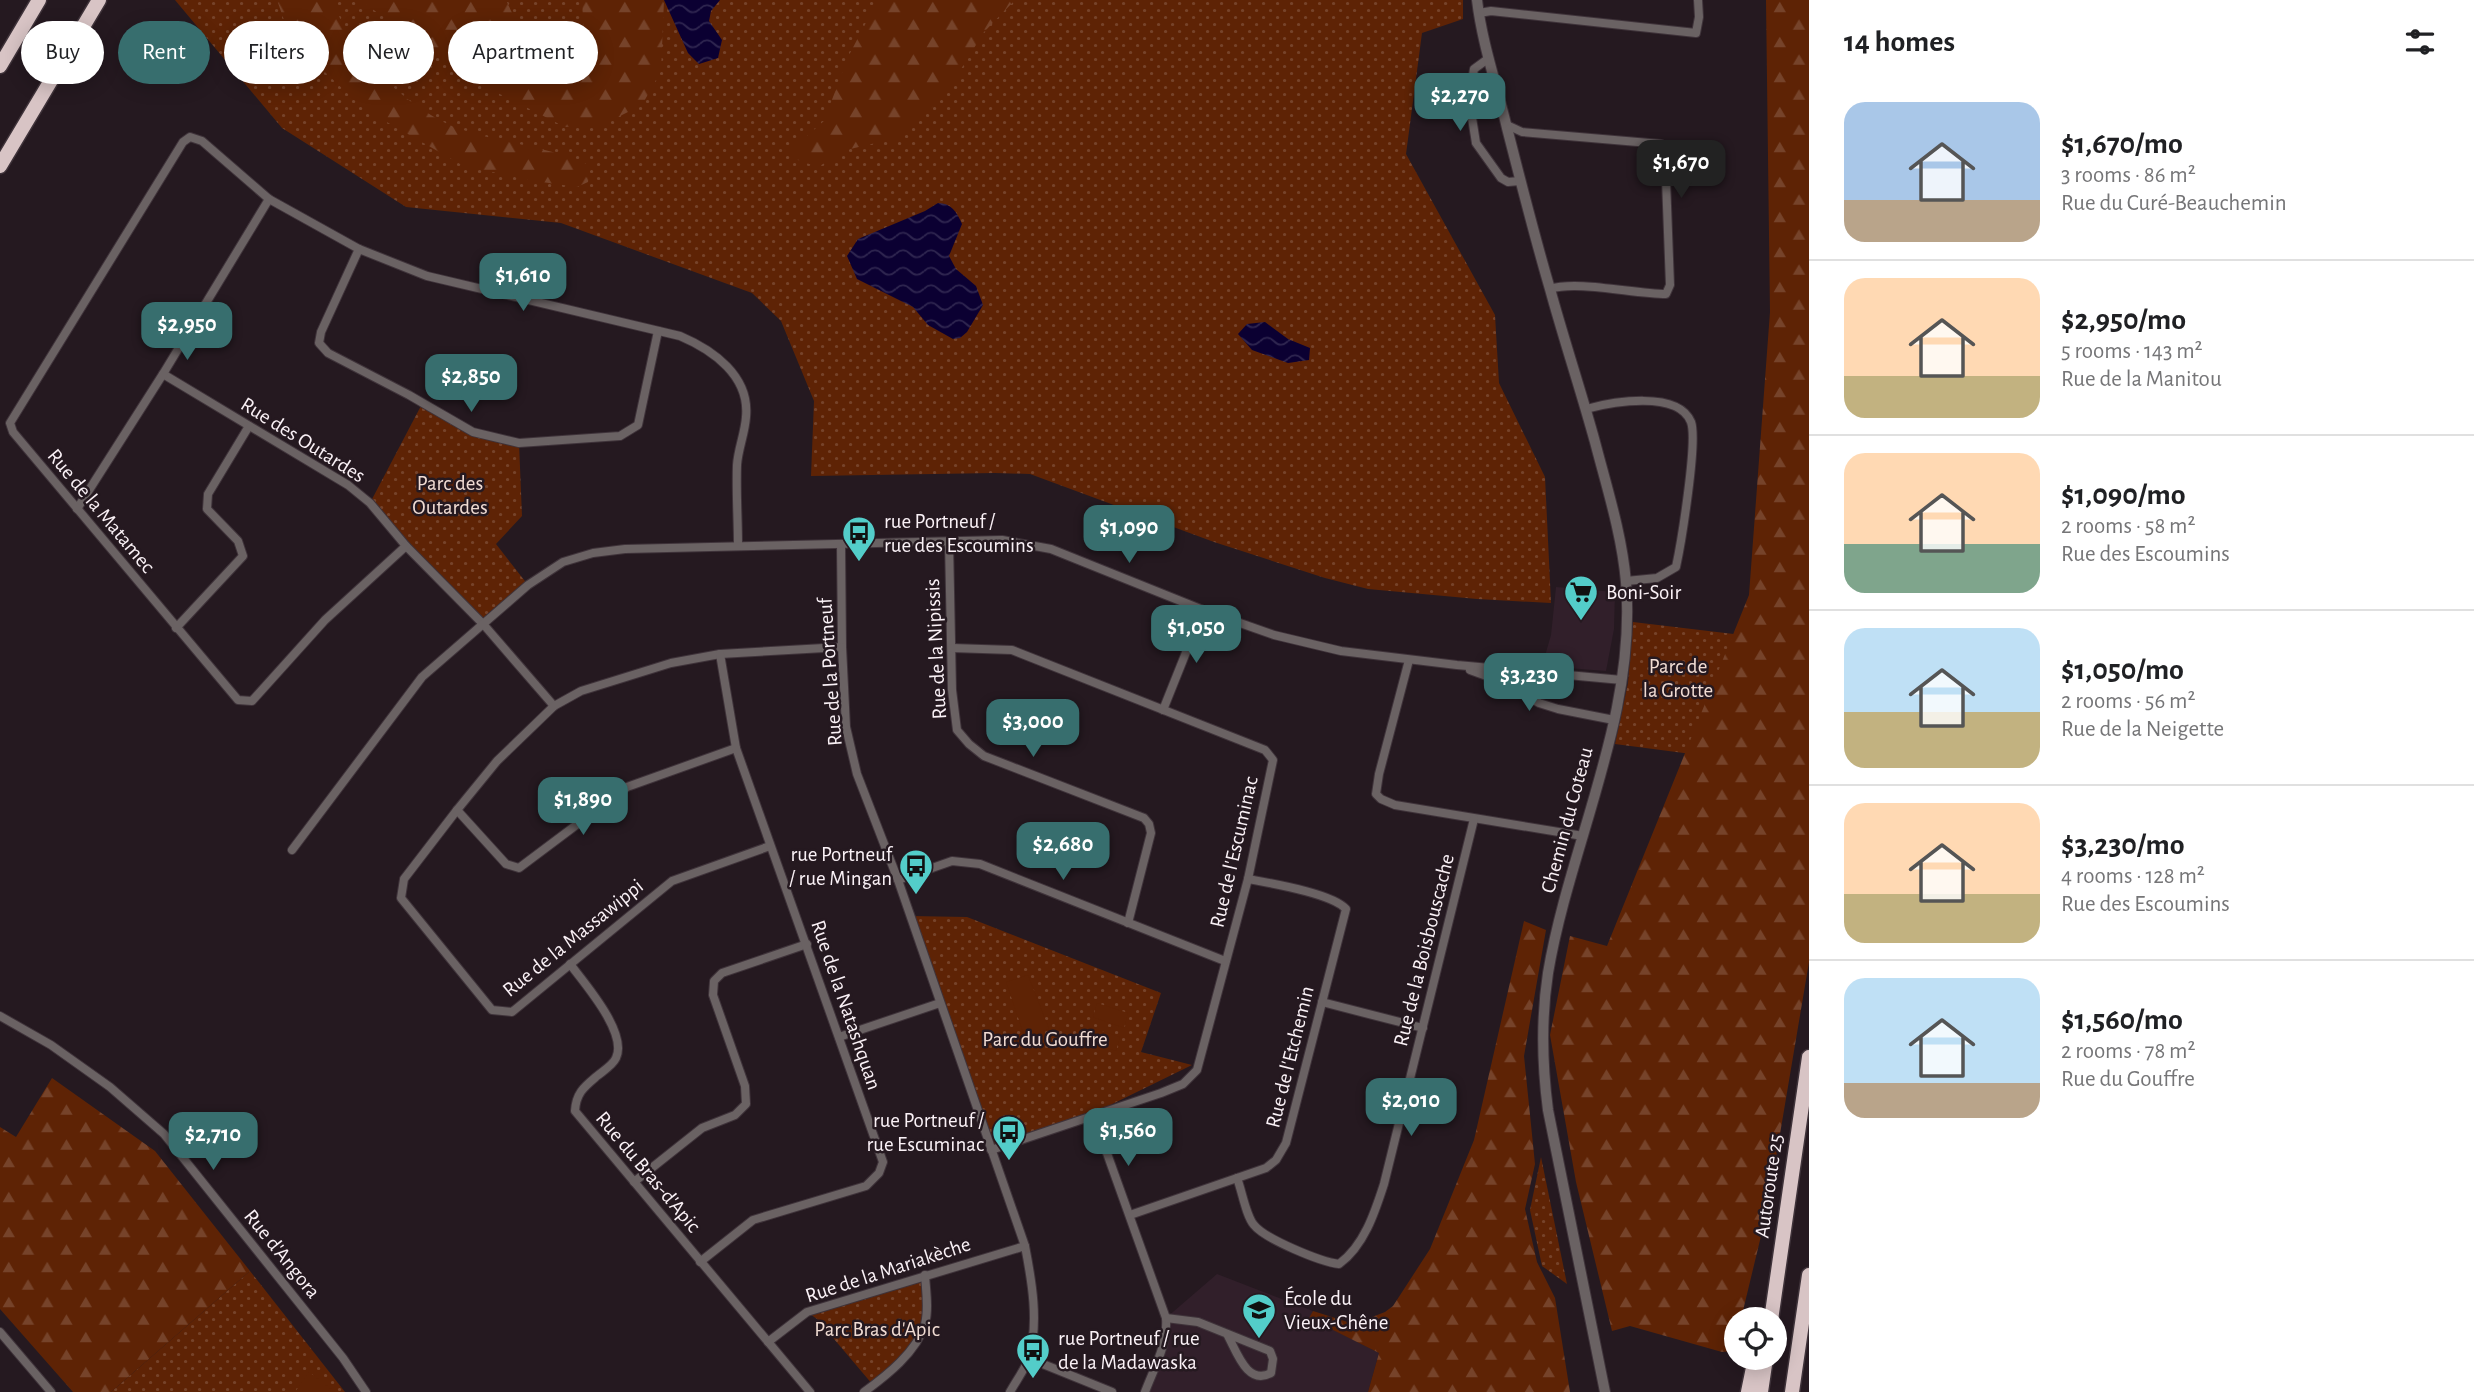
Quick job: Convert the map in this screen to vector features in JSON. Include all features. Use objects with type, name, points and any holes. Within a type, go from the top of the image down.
[{"type":"highway","points":[[0,66],[39,0]]},
{"type":"highway","points":[[0,166],[99,0]]},
{"type":"highway","name":"Autoroute 25","points":[[1774,1307],[1809,1057]]},
{"type":"highway","points":[[1767,1307],[1785,1228]]},
{"type":"highway","points":[[1792,1392],[1809,1276]]},
{"type":"highway","points":[[1748,1392],[1753,1370]]},
{"type":"highway","points":[[1761,1392],[1764,1370]]},
{"type":"street","name":"Chemin du Coteau","points":[[1477,0],[1520,181],[1587,409],[1616,524],[1626,581],[1626,634],[1622,680],[1550,965],[1543,1018],[1543,1056],[1551,1128],[1605,1392]]},
{"type":"street","points":[[1479,13],[1490,11],[1696,33],[1698,0]]},
{"type":"street","points":[[1489,58],[1474,69],[1469,99],[1476,143],[1501,178],[1508,182],[1520,181]]},
{"type":"street","points":[[1507,125],[1522,132],[1661,145],[1665,153],[1670,285],[1666,294],[1564,285],[1550,289]]},
{"type":"street","name":"Rue de la Matamec","points":[[269,199],[202,141],[190,137],[183,142],[10,423],[13,432],[238,701],[252,701],[325,620],[406,546]]},
{"type":"street","points":[[77,509],[269,199],[359,249],[427,276],[680,336],[704,346],[729,368],[743,390],[746,415],[737,462],[738,546]]},
{"type":"street","points":[[359,249],[321,331],[319,343],[328,354],[409,394],[472,432],[519,443],[620,436],[638,425],[658,331]]},
{"type":"street","name":"Rue des Outardes","points":[[163,374],[348,485],[370,503],[406,546],[484,625],[554,706]]},
{"type":"street","points":[[1587,409],[1651,400],[1676,406],[1691,422],[1692,447],[1682,542],[1676,567],[1657,578],[1626,581]]},
{"type":"street","points":[[176,628],[243,555],[238,541],[207,509],[208,494],[249,426]]},
{"type":"street","points":[[292,850],[422,677],[528,585],[563,562],[593,553],[625,549],[1002,540],[1051,549],[1203,610],[1274,635],[1341,651],[1622,680]]},
{"type":"street","name":"Rue de la Nipissis","points":[[949,542],[952,690],[957,730],[968,744],[984,756],[1144,818],[1151,833],[1128,923]]},
{"type":"street","name":"Rue de la Portneuf","points":[[841,545],[846,727],[857,774],[898,880],[1025,1246],[1033,1290],[1033,1327],[1028,1359],[1010,1392]]},
{"type":"street","points":[[1163,710],[1203,610]]},
{"type":"street","name":"Rue de la Massawippi","points":[[769,846],[672,881],[512,1012],[492,1010],[401,898],[404,879],[457,810],[497,761],[554,706],[581,691],[671,663],[720,654],[842,647]]},
{"type":"street","name":"Rue de l'Escuminac","points":[[952,648],[1012,650],[1265,750],[1273,760],[1248,878],[1197,1070],[1183,1084],[1094,1117],[991,1150]]},
{"type":"street","name":"Rue de la Natashquan","points":[[700,1262],[753,1220],[866,1186],[879,1173],[883,1161],[736,748],[720,654]]},
{"type":"street","points":[[1409,660],[1376,794],[1395,805],[1583,836]]},
{"type":"street","points":[[1457,665],[1503,682],[1539,703],[1614,719]]},
{"type":"street","points":[[457,810],[506,864],[519,868],[627,787],[736,748]]},
{"type":"street","name":"Rue de la Boisbouscache","points":[[1237,1178],[1250,1220],[1262,1232],[1329,1263],[1339,1264],[1348,1258],[1373,1216],[1384,1184],[1474,819]]},
{"type":"street","points":[[898,880],[951,861],[981,864],[1225,961]]},
{"type":"street","name":"Rue de l'Etchemin","points":[[1130,1215],[1266,1168],[1276,1160],[1286,1143],[1346,909],[1327,899],[1248,878]]},
{"type":"street","points":[[634,1182],[702,1128],[735,1115],[746,1104],[745,1086],[713,995],[713,981],[722,973],[807,944]]},
{"type":"street","name":"Rue du Bras-d'Apic","points":[[570,964],[606,1015],[618,1041],[619,1050],[616,1061],[580,1090],[575,1111],[810,1392]]},
{"type":"street","points":[[1322,1002],[1423,1028]]},
{"type":"street","points":[[839,1037],[940,1003]]},
{"type":"street","name":"Rue d'Angora","points":[[0,1016],[51,1045],[110,1087],[164,1134],[343,1358],[366,1392]]},
{"type":"street","points":[[1094,1117],[1166,1318],[1167,1332],[1163,1348],[1145,1392]]},
{"type":"street","name":"Rue de la Mariakèche","points":[[768,1342],[807,1312],[1025,1246]]},
{"type":"street","points":[[864,1392],[917,1341],[925,1323],[925,1275]]},
{"type":"street","points":[[1166,1318],[1198,1322],[1270,1351],[1273,1359],[1271,1373],[1262,1378],[1255,1377],[1227,1334]]},
{"type":"street","points":[[0,1332],[51,1392]]},
{"type":"street","points":[[1028,1359],[1112,1392]]},
{"type":"shaded area","points":[[1556,587],[1615,592],[1614,629],[1606,671],[1542,666],[1551,635]]},
{"type":"shaded area","name":"École du Vieux-Chêne","points":[[1217,1274],[1313,1311],[1310,1318],[1379,1353],[1368,1392],[1145,1392],[1163,1348],[1166,1318]]},
{"type":"green space","points":[[175,0],[1463,0],[1463,19],[1422,33],[1406,154],[1495,315],[1499,383],[1545,477],[1551,603],[1368,589],[1214,542],[1030,474],[811,476],[814,401],[781,321],[752,293],[561,223],[406,207],[282,128],[245,84],[329,84],[329,21],[224,21],[224,59],[210,42],[210,21],[193,21]]},
{"type":"green space","points":[[277,0],[335,0],[343,25],[343,84],[390,84],[420,108],[457,128],[559,154],[591,166],[588,182],[577,187],[528,180],[462,165],[364,109],[329,76],[329,21],[284,21]]},
{"type":"green space","points":[[359,0],[506,0],[516,21],[448,21],[448,60],[434,51],[434,21],[390,21]]},
{"type":"green space","points":[[582,0],[664,0],[661,71],[642,105],[602,125],[565,127],[483,84],[598,84],[598,21],[583,21]]},
{"type":"green space","points":[[878,0],[1015,0],[984,32],[943,98],[897,138],[846,150],[818,167],[795,159],[792,149],[824,121],[848,57]]},
{"type":"green space","points":[[1766,0],[1809,0],[1809,962],[1767,1211],[1744,1307],[1724,1307],[1722,1352],[1630,1326],[1612,1331],[1576,1182],[1550,1035],[1570,936],[1607,946],[1749,595],[1770,312]]},
{"type":"green space","name":"Parc des Outardes","points":[[423,402],[473,432],[519,443],[522,516],[496,544],[528,585],[484,625],[370,503]]},
{"type":"green space","name":"Parc de la Grotte","points":[[1633,622],[1742,635],[1699,755],[1615,744],[1628,683]]},
{"type":"green space","name":"Parc du Gouffre","points":[[909,916],[967,917],[1161,993],[1141,1052],[1192,1065],[1094,1113],[993,1146]]},
{"type":"green space","points":[[1524,921],[1546,930],[1524,1056],[1535,1164],[1525,1209],[1537,1262],[1555,1298],[1570,1392],[1368,1392],[1379,1353],[1309,1318],[1313,1311],[1354,1324],[1385,1312],[1393,1306],[1430,1249],[1474,1140]]},
{"type":"green space","points":[[1028,975],[1049,1029],[1025,1038],[1006,982]]},
{"type":"green space","points":[[1097,1003],[1128,1013],[1124,1028],[1093,1017]]},
{"type":"green space","points":[[1090,1027],[1120,1037],[1116,1051],[1085,1041]]},
{"type":"green space","points":[[52,1078],[155,1151],[250,1271],[111,1392],[73,1392],[0,1309],[0,1127],[16,1137]]},
{"type":"green space","points":[[1541,1157],[1567,1284],[1542,1266],[1530,1210]]},
{"type":"green space","points":[[250,1271],[345,1392],[111,1392]]},
{"type":"green space","name":"Parc Bras d'Apic","points":[[925,1275],[927,1298],[917,1341],[873,1385],[817,1319],[807,1312]]},
{"type":"green space","points":[[309,1372],[335,1392],[295,1392]]},
{"type":"water","points":[[664,0],[720,0],[711,11],[709,21],[722,40],[718,58],[699,64],[688,53]]},
{"type":"water","points":[[938,203],[953,209],[962,224],[949,256],[956,269],[976,286],[983,305],[967,332],[960,338],[953,339],[928,325],[913,307],[857,279],[847,256],[858,239]]},
{"type":"water","points":[[1265,322],[1288,339],[1310,348],[1309,360],[1288,363],[1252,350],[1238,334],[1247,324]]},
{"type":"place","name":"rue Portneuf / rue des Escoumins","points":[[859,563]]},
{"type":"place","name":"Boni-Soir","points":[[1581,622]]},
{"type":"place","name":"rue Portneuf / rue Mingan","points":[[916,896]]},
{"type":"place","name":"rue Portneuf / rue Escuminac","points":[[1009,1162]]},
{"type":"place","name":"École du Vieux-Chêne","points":[[1259,1340]]},
{"type":"place","name":"rue Portneuf / rue de la Madawaska","points":[[1033,1380]]}]
